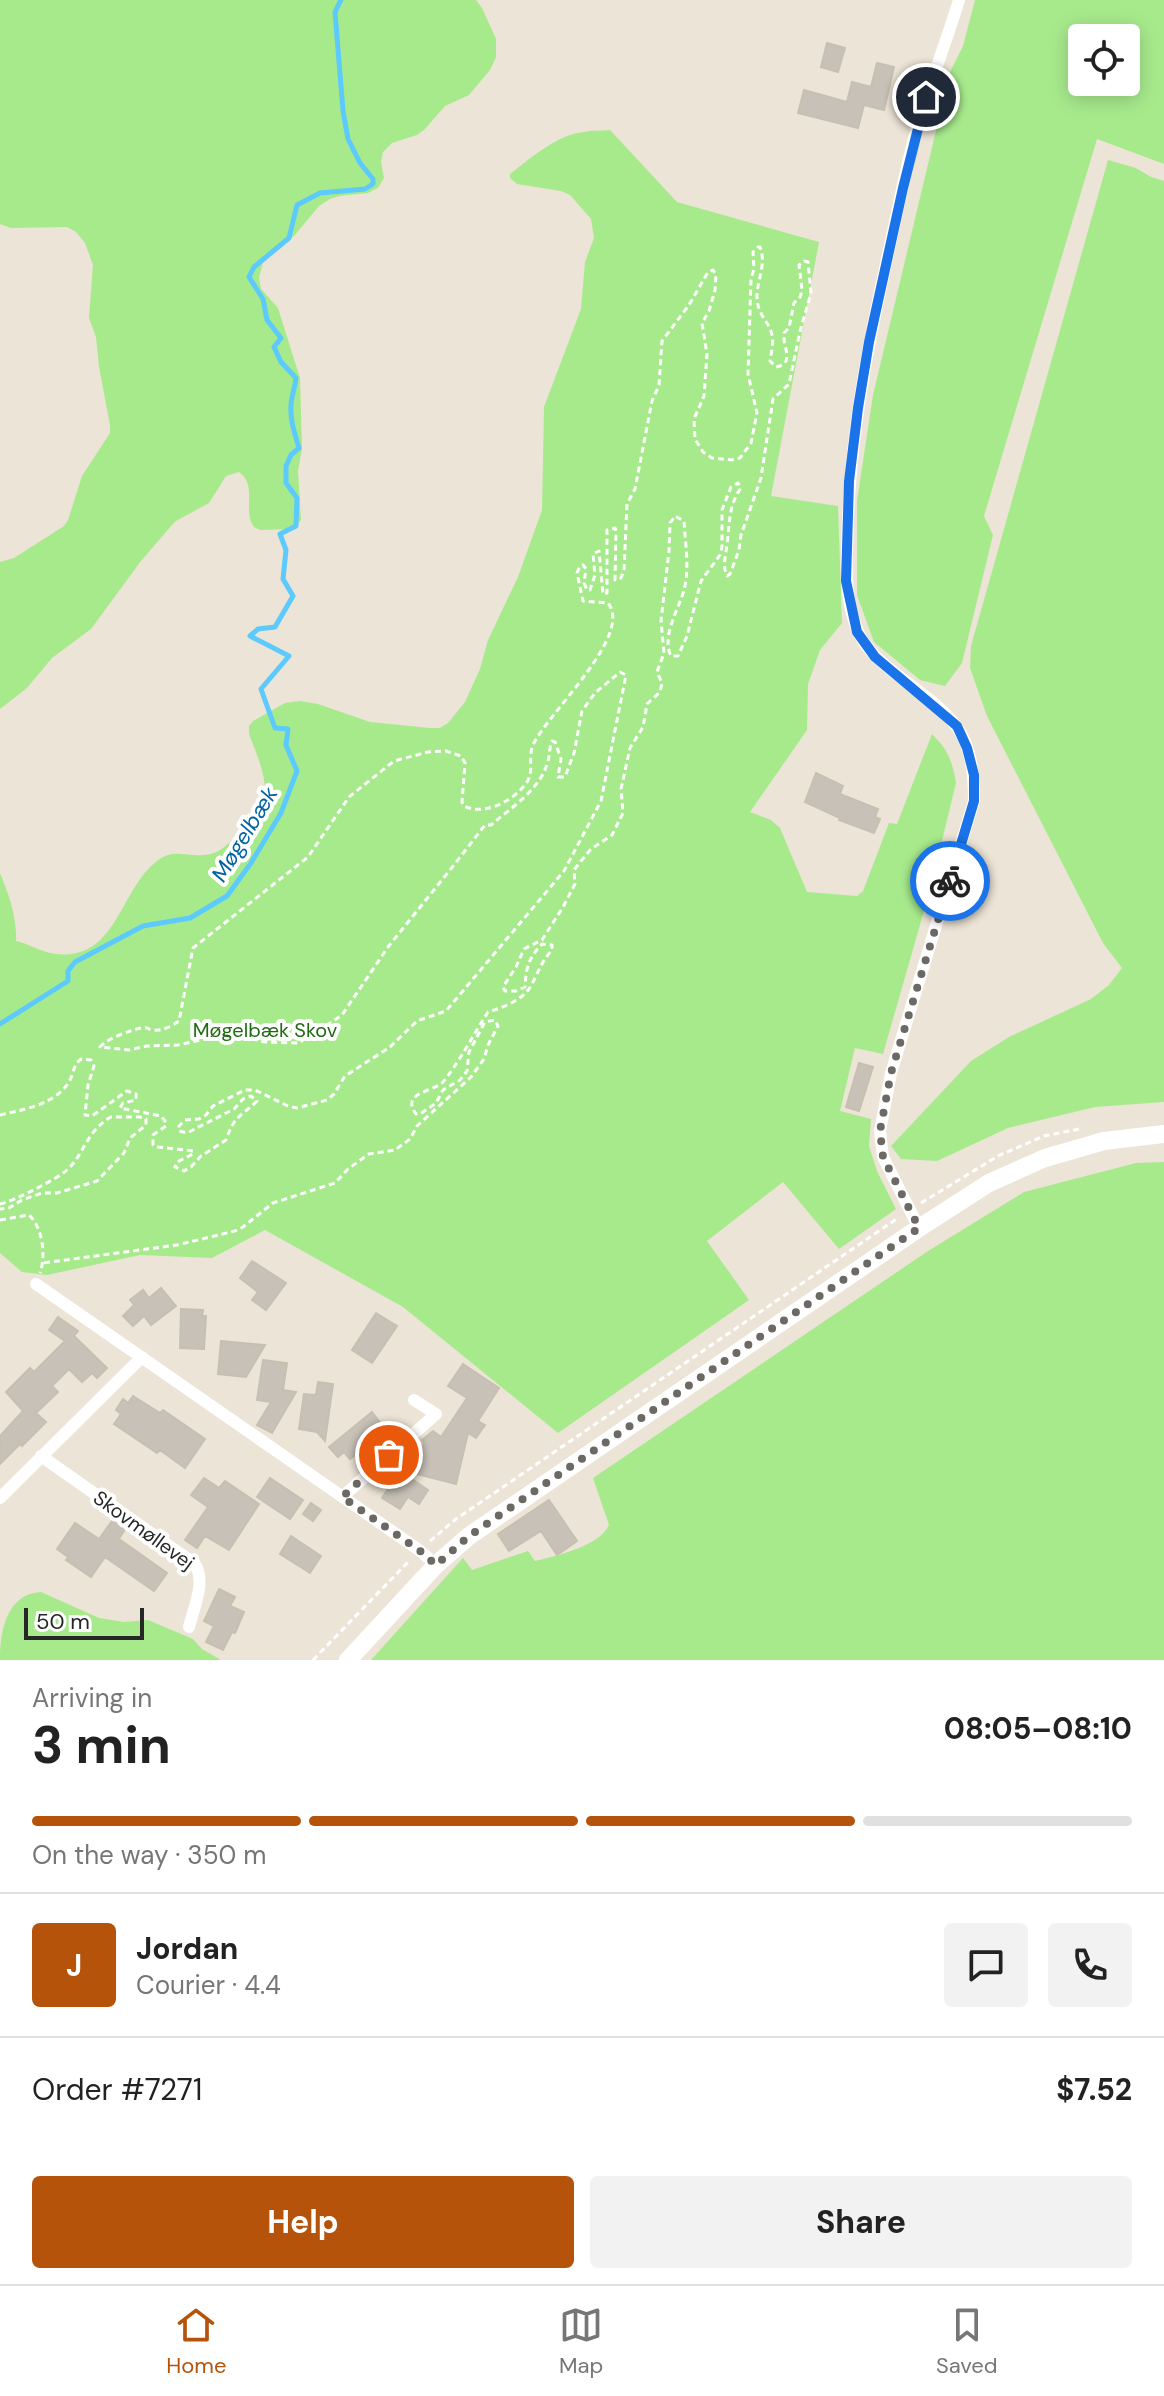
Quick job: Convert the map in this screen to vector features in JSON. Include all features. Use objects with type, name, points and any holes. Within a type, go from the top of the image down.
[{"type":"main road","points":[[348,1660],[436,1565],[469,1536],[919,1228],[989,1183],[1045,1158],[1104,1141],[1164,1134]]},
{"type":"street","points":[[919,1228],[883,1157],[880,1131],[891,1073],[974,801],[974,775],[957,726],[875,657],[857,632],[846,581],[849,481],[869,342],[909,157],[959,0]]},
{"type":"street","points":[[36,1284],[419,1550],[436,1565]]},
{"type":"street","points":[[0,1498],[142,1357]]},
{"type":"street","points":[[342,1497],[436,1414],[414,1400]]},
{"type":"street","name":"Skovmøllevej","points":[[41,1456],[195,1564],[200,1572],[200,1583],[189,1627]]},
{"type":"path","points":[[0,1115],[43,1105],[68,1083],[76,1063],[81,1059],[91,1060],[94,1066],[88,1085],[85,1115],[92,1116],[127,1091],[136,1094],[136,1100],[123,1103],[120,1108],[161,1116],[166,1126],[153,1135],[153,1145],[193,1151],[193,1154],[177,1162],[175,1167],[184,1171],[226,1140],[230,1127],[240,1114],[257,1101],[251,1096],[243,1099],[234,1109],[187,1133],[179,1131],[185,1120],[199,1119],[213,1106],[245,1090],[255,1090],[297,1108],[327,1100],[345,1076],[390,1047],[417,1021],[446,1011],[564,871],[601,801],[626,675],[620,672],[595,693],[582,711],[574,753],[565,777],[558,777],[561,759],[552,741],[548,762],[531,792],[491,825],[485,825],[388,947],[342,1015],[298,1043],[264,1042],[233,1033],[178,1045],[129,1050],[100,1047],[113,1037],[138,1029],[160,1031],[179,1021],[193,948],[308,857],[349,797],[394,761],[428,752],[446,751],[461,756],[465,763],[462,802],[471,810],[493,808],[523,788],[531,776],[533,744],[605,647],[614,617],[612,609],[608,603],[583,601],[577,573],[583,565],[586,569],[584,583],[590,590],[595,575],[593,554],[599,551],[601,586],[603,594],[607,593],[607,530],[615,528],[615,580],[621,578],[624,570],[627,504],[635,489],[652,401],[659,385],[662,341],[689,305],[708,272],[713,270],[716,275],[715,290],[702,323],[707,354],[704,396],[694,419],[695,439],[703,452],[712,458],[740,458],[751,443],[757,413],[748,374],[753,252],[760,247],[763,253],[758,306],[772,335],[770,361],[776,367],[788,360],[782,342],[789,328],[794,303],[802,290],[799,265],[804,261],[809,263],[811,293],[789,384],[773,399],[761,478],[741,535],[739,550],[727,576],[723,565],[728,520],[735,496],[741,488],[738,483],[731,487],[722,510],[720,555],[701,581],[687,636],[678,656],[671,656],[669,650],[673,619],[687,575],[684,521],[675,516],[670,523],[661,621],[664,653],[657,672],[662,683],[660,692],[647,704],[643,727],[630,748],[621,789],[623,813],[612,835],[591,849],[574,870],[575,884],[563,907],[542,940],[524,949],[503,987],[509,993],[525,987],[525,971],[537,950],[542,944],[552,945],[532,985],[525,994],[502,1008],[488,1012],[443,1082],[415,1097],[412,1109],[420,1114],[436,1103],[443,1090],[460,1080],[467,1071],[469,1052],[485,1022],[495,1020],[498,1026],[484,1059],[471,1077],[417,1126],[410,1139],[395,1150],[373,1152],[348,1169],[335,1183],[273,1203],[235,1231],[177,1245],[43,1263],[39,1229],[31,1217],[21,1215],[0,1220]]},
{"type":"path","points":[[111,1117],[146,1119],[146,1125],[130,1138],[124,1153],[97,1181],[57,1193],[42,1193],[9,1208],[0,1207],[66,1171],[86,1140],[111,1117]]},
{"type":"green space","points":[[0,0],[476,0],[496,39],[496,57],[490,70],[469,95],[445,106],[417,135],[392,143],[383,152],[384,178],[378,188],[368,193],[330,199],[319,206],[294,236],[263,262],[259,278],[261,289],[278,308],[300,378],[302,449],[298,471],[301,520],[294,529],[260,530],[254,527],[249,513],[249,491],[245,477],[239,472],[226,476],[209,503],[171,526],[91,629],[52,658],[27,688],[0,709],[0,562],[14,558],[64,526],[82,476],[110,433],[110,425],[96,337],[89,318],[93,265],[85,243],[67,227],[11,228],[0,224]]},
{"type":"green space","points":[[975,0],[1164,0],[1164,164],[1097,139],[984,516],[993,535],[962,663],[945,686],[920,680],[874,642],[857,595],[857,501],[873,395],[950,72],[963,46]]},
{"type":"green space","name":"Møgelbæk Skov","points":[[610,130],[677,202],[819,242],[771,496],[838,506],[842,623],[820,650],[808,684],[807,730],[750,812],[771,820],[780,828],[807,892],[857,896],[863,891],[889,823],[897,824],[932,734],[948,756],[956,783],[930,890],[883,1054],[855,1048],[840,1111],[871,1119],[869,1146],[877,1171],[896,1209],[839,1249],[783,1182],[707,1241],[749,1300],[558,1433],[403,1307],[265,1230],[212,1258],[140,1255],[47,1275],[22,1272],[0,1253],[0,873],[14,915],[16,941],[50,953],[76,953],[92,946],[105,935],[144,874],[157,861],[174,854],[215,853],[257,816],[265,796],[265,786],[249,734],[253,721],[285,703],[300,701],[370,722],[430,728],[440,728],[448,723],[465,702],[480,669],[488,640],[518,577],[542,510],[544,407],[581,309],[585,262],[594,238],[591,219],[570,195],[517,184],[510,174],[544,148],[564,138],[587,131]]},
{"type":"green space","points":[[1108,160],[1164,181],[1164,1102],[1095,1107],[1008,1128],[937,1161],[901,1159],[891,1146],[971,1061],[1009,1037],[1091,999],[1109,985],[1122,968],[1103,943],[987,716],[970,668],[971,646]]},
{"type":"green space","points":[[1164,1162],[1164,1660],[371,1660],[463,1558],[472,1570],[528,1551],[535,1561],[576,1549],[597,1539],[609,1525],[593,1478],[928,1251],[1024,1192],[1136,1163]]},
{"type":"green space","points":[[41,1592],[99,1618],[124,1622],[148,1620],[193,1639],[202,1649],[221,1660],[0,1660],[1,1638],[7,1616],[20,1600],[29,1594]]},
{"type":"building","points":[[827,43],[845,48],[838,72],[821,67]]},
{"type":"building","points":[[877,63],[894,67],[884,110],[864,105],[858,128],[798,113],[804,90],[847,102],[852,82],[871,87]]},
{"type":"building","points":[[816,773],[843,786],[840,794],[878,809],[875,817],[880,819],[874,833],[839,820],[805,802]]},
{"type":"building","points":[[859,1063],[873,1067],[859,1111],[846,1107]]},
{"type":"building","points":[[252,1261],[286,1283],[266,1310],[252,1300],[258,1292],[240,1278]]},
{"type":"building","points":[[161,1288],[176,1306],[151,1325],[144,1316],[133,1326],[123,1316],[134,1305],[130,1300],[143,1290],[149,1298]]},
{"type":"building","points":[[181,1309],[203,1310],[202,1316],[206,1316],[204,1349],[180,1348]]},
{"type":"building","points":[[376,1313],[397,1326],[372,1363],[352,1350]]},
{"type":"building","points":[[58,1317],[78,1331],[74,1336],[107,1368],[97,1378],[92,1373],[82,1382],[69,1369],[52,1386],[58,1392],[36,1413],[46,1422],[0,1464],[0,1436],[23,1411],[6,1392],[30,1368],[34,1372],[65,1341],[49,1330]]},
{"type":"building","points":[[221,1341],[265,1345],[246,1377],[218,1374]]},
{"type":"building","points":[[263,1360],[287,1363],[283,1390],[296,1392],[272,1433],[257,1425],[271,1402],[257,1400]]},
{"type":"building","points":[[463,1364],[499,1388],[478,1421],[485,1425],[476,1438],[468,1433],[456,1484],[417,1474],[424,1443],[422,1440],[433,1431],[441,1437],[467,1398],[448,1386]]},
{"type":"building","points":[[318,1382],[333,1384],[325,1441],[317,1432],[299,1429],[304,1394],[316,1395]]},
{"type":"building","points":[[133,1396],[160,1413],[163,1410],[205,1439],[185,1468],[114,1424],[121,1414],[116,1410],[123,1399],[128,1403]]},
{"type":"building","points":[[372,1412],[386,1430],[350,1459],[344,1452],[338,1457],[329,1447]]},
{"type":"building","points":[[400,1471],[428,1490],[419,1504],[408,1497],[400,1509],[382,1498]]},
{"type":"building","points":[[204,1478],[219,1488],[225,1481],[259,1504],[229,1550],[205,1536],[197,1548],[185,1540],[208,1507],[191,1495]]},
{"type":"building","points":[[270,1478],[303,1500],[290,1519],[257,1497]]},
{"type":"building","points":[[549,1500],[577,1541],[557,1555],[541,1531],[509,1551],[498,1534]]},
{"type":"building","points":[[311,1503],[321,1510],[313,1521],[303,1514]]},
{"type":"building","points":[[112,1521],[125,1529],[119,1539],[167,1573],[154,1591],[105,1557],[91,1577],[66,1560],[68,1557],[57,1549],[75,1523],[99,1539]]},
{"type":"building","points":[[291,1536],[321,1556],[310,1573],[280,1554]]},
{"type":"building","points":[[219,1589],[235,1597],[230,1606],[244,1612],[223,1650],[206,1642],[214,1626],[204,1621]]},
{"type":"waterway","name":"Møgelbæk","points":[[0,1024],[68,981],[68,971],[75,962],[143,926],[190,918],[227,896],[281,813],[297,771],[286,745],[288,729],[275,728],[261,689],[289,656],[250,636],[258,629],[275,627],[293,596],[283,579],[286,550],[280,534],[296,526],[297,498],[286,483],[286,466],[299,448],[291,412],[296,378],[281,362],[274,347],[281,338],[267,320],[263,299],[249,277],[254,267],[289,238],[297,205],[320,193],[365,189],[373,184],[373,179],[360,163],[348,139],[343,111],[335,12],[341,0]]},
{"type":"way so far","points":[[389,1455],[342,1497],[436,1565],[469,1536],[919,1228],[883,1157],[880,1131],[891,1073],[950,881]]},
{"type":"route","points":[[926,97],[909,157],[858,408],[849,481],[846,581],[857,632],[875,657],[957,726],[967,748],[974,775],[974,801],[950,881]]}]
